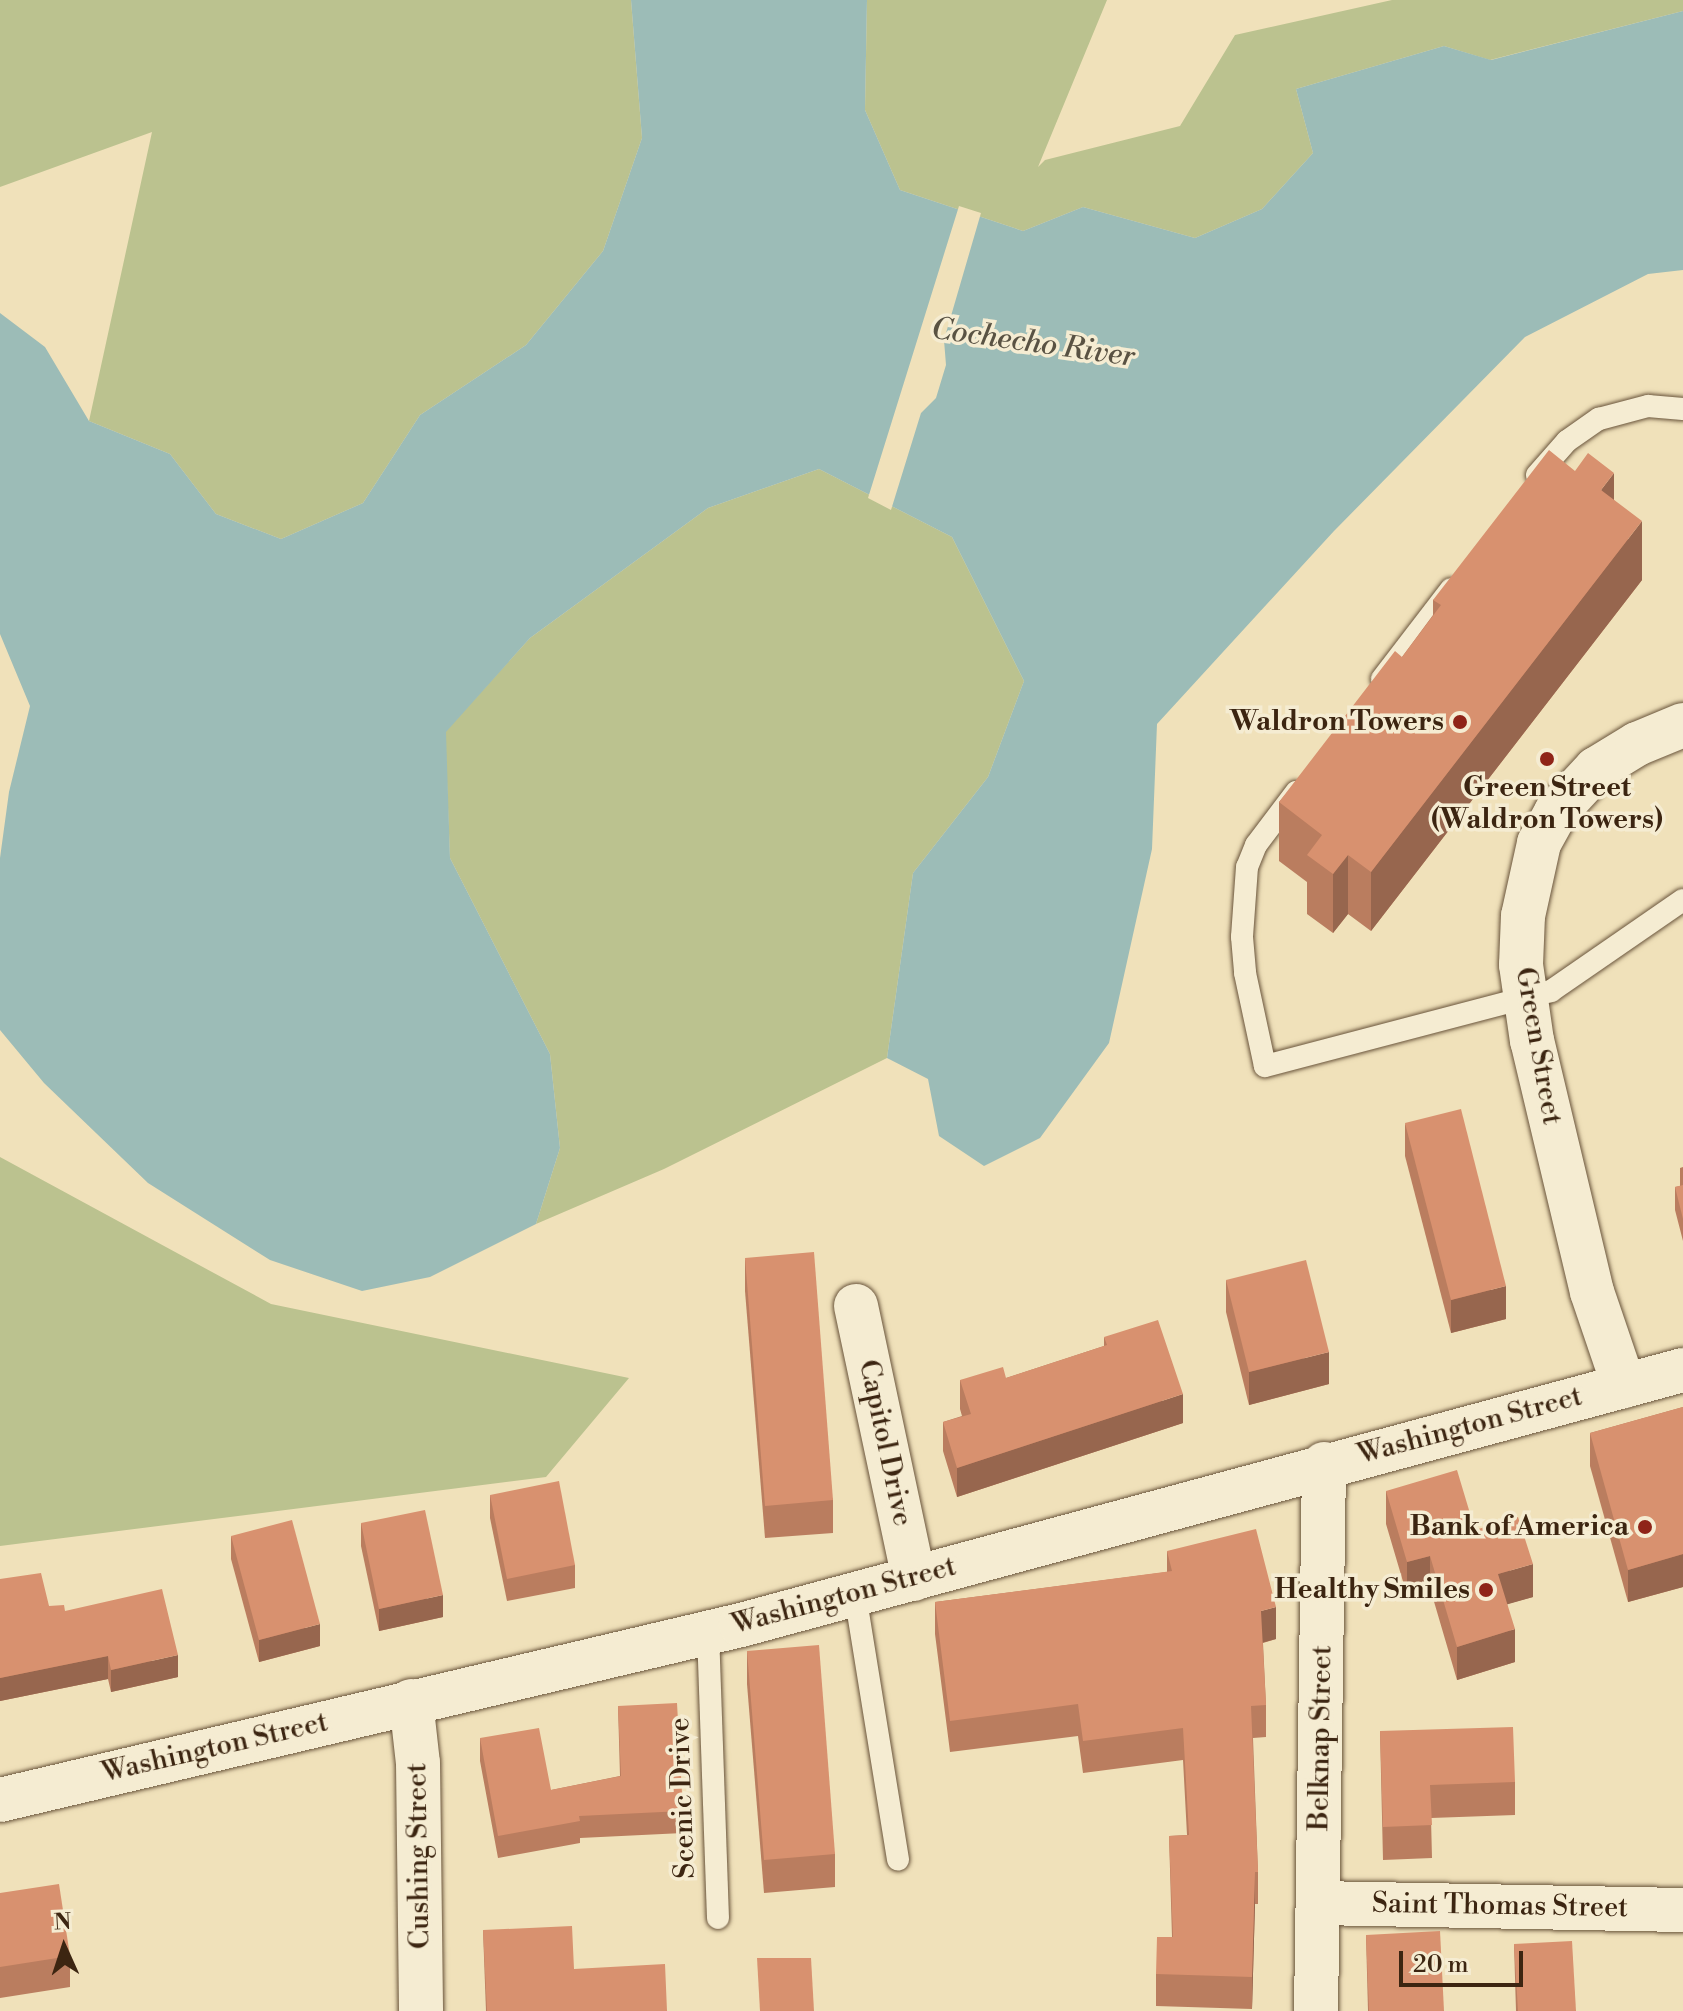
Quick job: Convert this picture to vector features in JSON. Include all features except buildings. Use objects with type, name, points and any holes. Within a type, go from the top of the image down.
[{"type":"street","name":"Green Street","points":[[1624,1386],[1588,1278],[1525,1000],[1521,965],[1523,916],[1539,843],[1556,812],[1596,769],[1637,744],[1683,725]]},
{"type":"street","name":"Capitol Drive","points":[[856,1306],[914,1579]]},
{"type":"street","name":"Washington Street","points":[[0,1800],[708,1632],[1683,1370]]},
{"type":"street","name":"Belknap Street","points":[[1316,2011],[1324,1464]]},
{"type":"street","name":"Cushing Street","points":[[411,1701],[418,1763],[421,2011]]},
{"type":"street","name":"Saint Thomas Street","points":[[1318,1903],[1683,1910]]},
{"type":"lane","points":[[1523,493],[1552,455],[1599,419],[1648,406],[1683,409]]},
{"type":"lane","points":[[1370,694],[1466,568]]},
{"type":"lane","points":[[1313,770],[1256,845],[1247,867],[1242,937],[1245,973],[1265,1066],[1551,991],[1683,900]]},
{"type":"lane","points":[[855,1594],[898,1860]]},
{"type":"lane","name":"Scenic Drive","points":[[708,1632],[718,1918]]},
{"type":"green space","points":[[0,0],[631,0],[642,138],[603,251],[526,345],[420,415],[363,503],[281,539],[216,514],[170,454],[89,421],[152,132],[0,187]]},
{"type":"green space","points":[[867,0],[1107,0],[1038,167],[1045,160],[1180,126],[1235,35],[1392,0],[1683,0],[1683,11],[1490,60],[1444,46],[1296,89],[1313,153],[1262,209],[1195,238],[1083,207],[1023,231],[900,190],[865,110]]},
{"type":"green space","points":[[819,469],[952,537],[1024,681],[988,777],[913,873],[887,1058],[664,1169],[536,1224],[560,1148],[550,1054],[450,858],[445,732],[530,638],[708,508]]},
{"type":"green space","points":[[0,1157],[271,1304],[629,1378],[546,1477],[0,1546]]},
{"type":"water","name":"Cochecho River","points":[[631,0],[867,0],[865,110],[900,190],[1023,231],[1083,207],[1195,238],[1262,209],[1313,153],[1296,89],[1444,46],[1491,60],[1683,11],[1683,270],[1648,274],[1525,337],[1334,531],[1157,724],[1152,849],[1109,1043],[1040,1138],[984,1166],[939,1136],[928,1079],[887,1058],[913,873],[988,777],[1024,681],[952,537],[819,469],[708,508],[530,638],[446,732],[450,858],[550,1054],[560,1148],[536,1224],[430,1277],[362,1291],[270,1260],[148,1183],[44,1083],[0,1030],[0,858],[9,792],[30,706],[0,634],[0,313],[45,347],[89,421],[170,454],[216,514],[281,539],[363,503],[420,415],[526,345],[603,251],[642,138]]},
{"type":"pier","points":[[959,206],[981,213],[944,340],[946,365],[936,398],[921,413],[891,510],[868,498]]},
{"type":"place","name":"Waldron Towers","points":[[1460,722]]},
{"type":"place","name":"Green Street (Waldron Towers)","points":[[1547,759]]},
{"type":"place","name":"Bank of America","points":[[1645,1527]]},
{"type":"place","name":"Healthy Smiles","points":[[1486,1590]]}]
